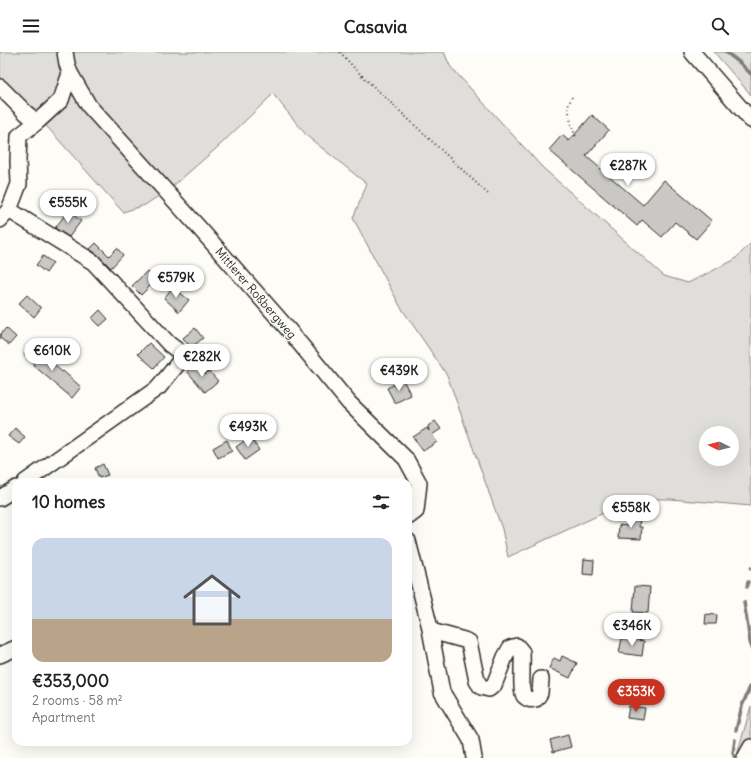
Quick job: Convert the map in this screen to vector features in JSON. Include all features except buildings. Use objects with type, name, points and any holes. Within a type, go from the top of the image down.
[{"type":"street","name":"Mittlerer Roßbergweg","points":[[65,52],[70,73],[89,106],[287,328],[349,403],[406,459],[419,483],[416,510],[412,514]]},
{"type":"street","points":[[692,52],[751,120]]},
{"type":"street","points":[[31,478],[159,388],[180,361],[181,353],[169,344],[93,262],[4,215],[19,184],[19,136],[61,100],[70,73]]},
{"type":"street","points":[[0,87],[37,122]]},
{"type":"street","points":[[0,498],[12,490]]},
{"type":"street","points":[[412,557],[431,631],[442,692],[471,740],[474,758]]},
{"type":"street","points":[[431,631],[469,642],[477,681],[481,687],[489,689],[494,685],[510,648],[517,646],[522,652],[521,688],[524,696],[529,700],[536,699],[540,693],[541,679]]},
{"type":"street","points":[[0,655],[12,650]]},
{"type":"street","points":[[745,758],[751,747]]},
{"type":"path","points":[[340,52],[362,76],[488,194]]},
{"type":"path","points":[[572,97],[568,106],[571,124],[576,137]]},
{"type":"shaded area","points":[[0,52],[444,52],[450,66],[542,167],[664,276],[688,283],[734,260],[751,243],[751,506],[671,499],[634,499],[508,557],[502,529],[447,375],[400,306],[353,218],[367,184],[307,136],[273,94],[219,146],[172,187],[145,205],[123,212],[32,110],[0,79]]},
{"type":"shaded area","points":[[714,52],[751,52],[751,95]]},
{"type":"shaded area","points":[[751,706],[751,758],[736,758]]},
{"type":"waterway","points":[[726,52],[751,74]]},
{"type":"waterway","points":[[747,587],[748,582]]},
{"type":"waterway","points":[[744,602],[751,648]]},
{"type":"waterway","points":[[736,730],[742,706],[750,687]]},
{"type":"waterway","points":[[735,740],[733,753],[735,758]]}]
